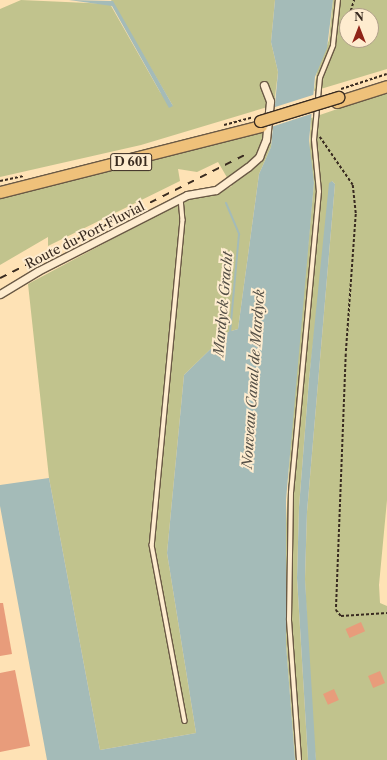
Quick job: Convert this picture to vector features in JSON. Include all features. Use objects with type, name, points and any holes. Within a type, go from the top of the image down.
[{"type":"main road","name":"D 601","points":[[0,192],[261,124],[387,80]]},
{"type":"main road","name":"D 601","points":[[339,96],[387,86]]},
{"type":"main road","name":"D 601","points":[[0,187],[261,124]]},
{"type":"street","name":"Route du Port Fluvial","points":[[0,294],[38,271],[182,198],[216,190],[259,157],[266,140],[270,104],[264,85]]},
{"type":"lane","points":[[299,760],[289,619],[290,534],[297,414],[319,192],[315,128],[320,75],[334,41],[338,0]]},
{"type":"lane","points":[[182,198],[182,220],[152,545],[185,720]]},
{"type":"path","points":[[334,41],[339,33]]},
{"type":"path","points":[[339,96],[387,74]]},
{"type":"path","points":[[315,128],[326,151],[353,185],[356,214],[346,354],[336,610],[341,616],[387,613]]},
{"type":"green space","points":[[21,0],[110,4],[160,92],[173,106],[111,0],[275,0],[271,42],[278,72],[274,105],[141,145],[0,177],[0,9]]},
{"type":"green space","points":[[333,0],[387,0],[387,69],[314,91],[317,71],[329,40]]},
{"type":"green space","points":[[387,92],[387,500],[379,585],[380,603],[387,606],[387,760],[316,760],[311,716],[305,579],[307,512],[335,184],[332,181],[309,379],[299,507],[297,578],[308,760],[295,760],[286,644],[285,542],[292,413],[314,183],[309,154],[311,118]]},
{"type":"green space","points":[[272,130],[271,147],[259,174],[238,329],[228,332],[184,375],[167,553],[196,733],[100,750],[49,478],[28,284],[189,198],[215,195],[232,186],[218,162],[197,172],[178,169],[180,181],[48,246],[48,237],[0,265],[0,197]]},
{"type":"water","points":[[69,0],[113,1],[173,106],[169,108],[112,6]]},
{"type":"water","name":"Nouveau Canal de Mardyck","points":[[275,0],[333,0],[327,48],[315,77],[309,141],[314,183],[286,500],[286,644],[295,760],[47,760],[0,506],[0,485],[49,478],[100,750],[196,733],[167,553],[184,375],[228,332],[238,329],[259,174],[271,147],[278,72],[271,42]]},
{"type":"water","points":[[332,181],[335,184],[307,512],[305,579],[316,760],[308,760],[297,578],[299,507],[309,379],[329,183]]},
{"type":"pier","points":[[316,94],[314,113],[271,127],[272,108]]},
{"type":"building","points":[[0,603],[3,603],[12,654],[0,656]]},
{"type":"building","points":[[361,622],[365,631],[350,638],[345,629]]},
{"type":"building","points":[[15,670],[30,746],[0,752],[0,673]]},
{"type":"building","points":[[380,671],[385,683],[373,688],[368,676]]},
{"type":"building","points":[[334,689],[339,700],[328,705],[323,694]]},
{"type":"waterway","name":"Mardyck Gracht","points":[[226,203],[239,234],[230,332]]},
{"type":"railway","points":[[0,278],[248,153]]}]
